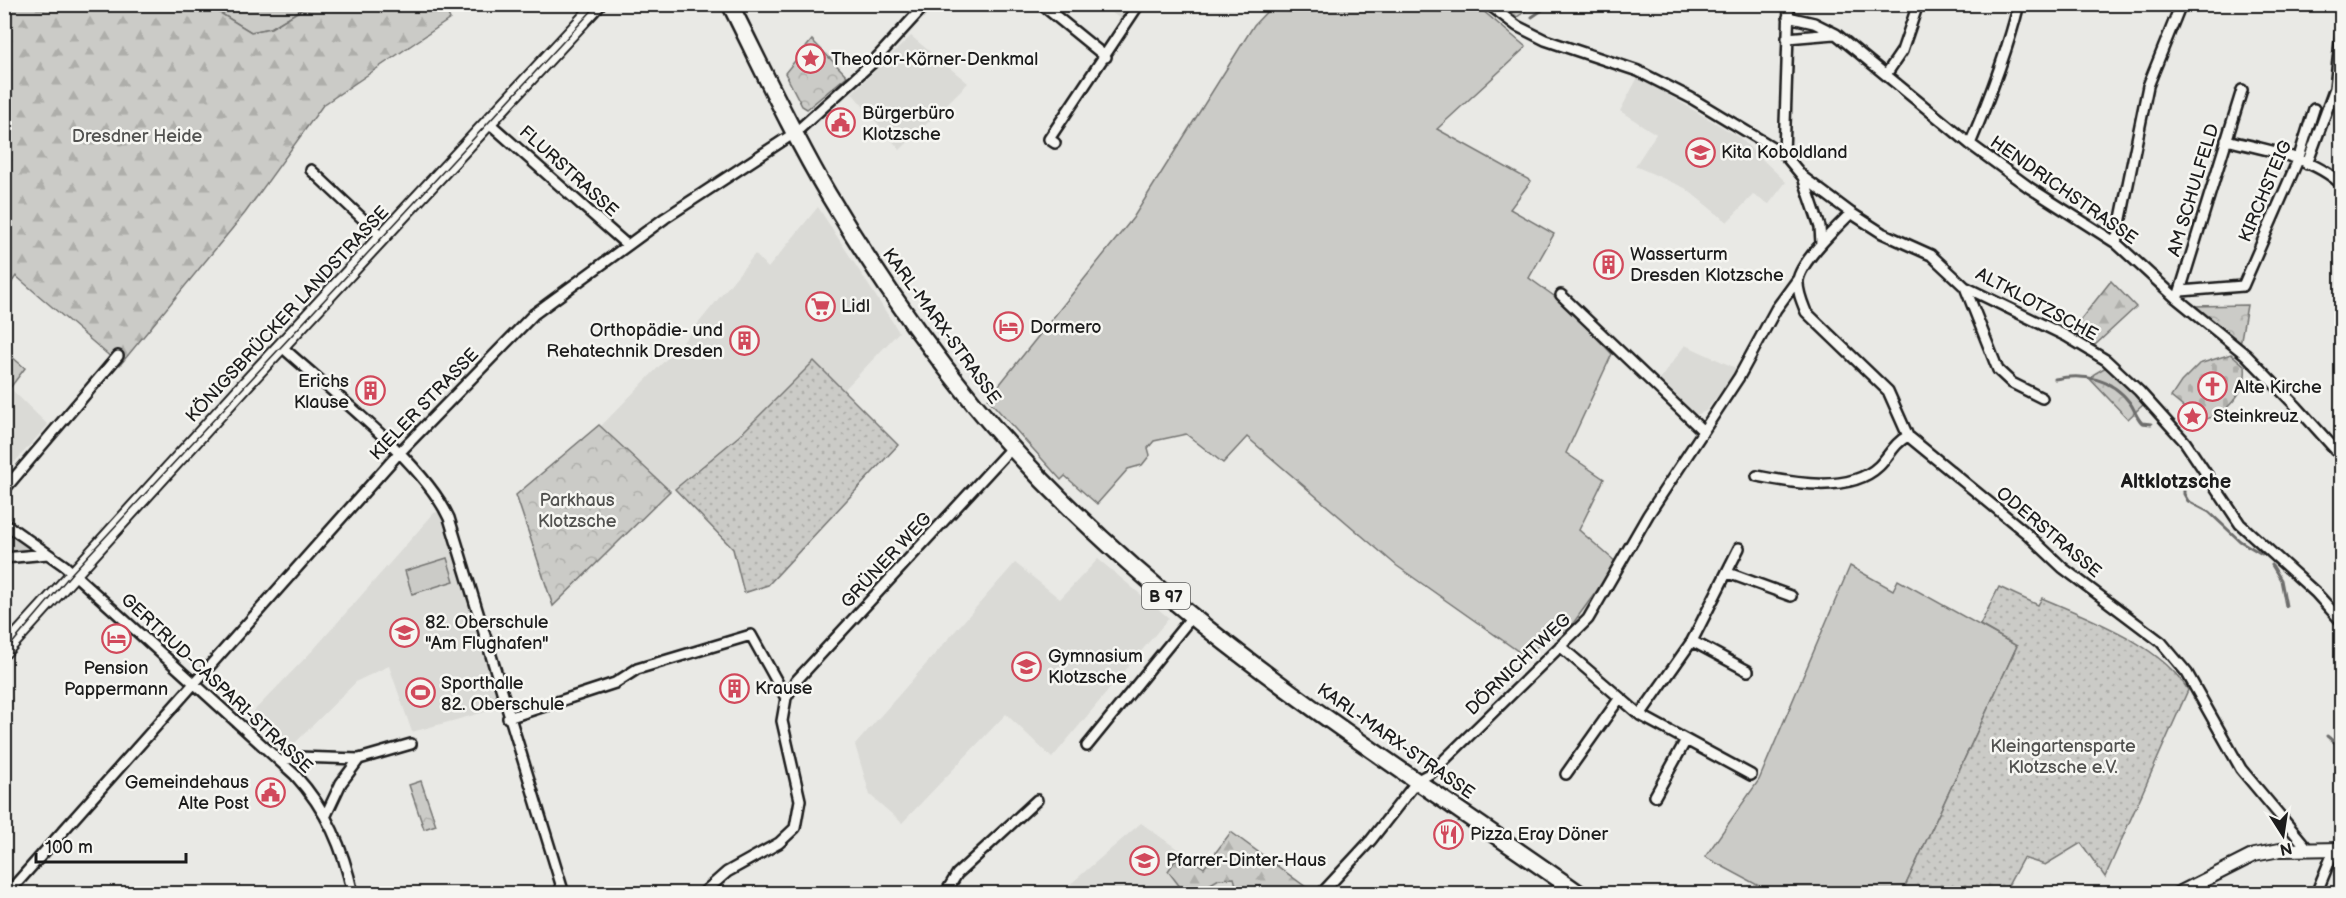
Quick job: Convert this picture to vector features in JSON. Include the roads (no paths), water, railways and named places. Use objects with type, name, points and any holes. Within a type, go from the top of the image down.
[{"type":"main road","name":"KÖNIGSBRÜCKER LANDSTRASSE","points":[[4,651],[72,573],[598,4]]},
{"type":"main road","name":"KARL-MARX-STRASSE","points":[[730,4],[832,200],[899,306],[974,404],[1012,447],[1112,550],[1191,618],[1580,894]]},
{"type":"street","name":"KIELER STRASSE","points":[[7,894],[399,453],[534,314],[627,245],[796,132],[872,63],[926,4]]},
{"type":"street","points":[[1041,4],[1106,57]]},
{"type":"street","points":[[1055,143],[1048,139],[1106,57],[1139,4]]},
{"type":"street","points":[[1488,4],[1517,26],[1545,40],[1638,71],[1784,154],[1789,4]]},
{"type":"street","points":[[1887,73],[1902,51],[1918,4]]},
{"type":"street","points":[[1970,144],[2001,66],[2019,4]]},
{"type":"street","points":[[2116,243],[2148,86],[2181,4]]},
{"type":"street","name":"HENDRICHSTRASSE","points":[[1788,17],[1814,23],[1836,34],[1887,73],[1970,144],[2030,188],[2116,243],[2178,294],[2246,355],[2297,406],[2342,457]]},
{"type":"street","name":"KIRCHSTEIG","points":[[2178,294],[2242,286],[2303,162],[2335,88],[2342,23]]},
{"type":"street","points":[[1787,38],[1836,34]]},
{"type":"street","name":"AM SCHULFELD","points":[[2178,294],[2242,90]]},
{"type":"street","name":"KIRCHSTEIG","points":[[2303,162],[2314,109]]},
{"type":"street","name":"FLURSTRASSE","points":[[489,122],[627,245]]},
{"type":"street","points":[[2226,140],[2303,162],[2342,185]]},
{"type":"street","name":"ALTKLOTZSCHE","points":[[1784,154],[1803,177],[1851,213],[1882,233],[1931,255],[1965,287],[2066,336],[2106,360],[2139,391],[2185,442],[2246,531],[2316,592],[2342,622]]},
{"type":"street","points":[[311,170],[382,237]]},
{"type":"street","points":[[1803,177],[1820,227],[1821,243]]},
{"type":"street","points":[[1798,279],[1821,243],[1851,213]]},
{"type":"street","name":"DÖRNICHTWEG","points":[[1321,894],[1371,840],[1418,780],[1431,773],[1588,620],[1648,515],[1739,376],[1776,309],[1798,279]]},
{"type":"street","name":"ODERSTRASSE","points":[[1798,279],[1800,295],[1806,312],[1888,391],[1908,436],[2025,532],[2063,568],[2161,642],[2187,673],[2241,769],[2307,848]]},
{"type":"street","points":[[1965,287],[1998,369],[2012,383],[2042,398]]},
{"type":"street","points":[[1561,295],[1703,431]]},
{"type":"street","points":[[281,346],[399,453],[442,503],[449,518],[508,718],[564,894]]},
{"type":"street","points":[[4,490],[118,356]]},
{"type":"street","points":[[1756,476],[1803,484],[1849,480],[1879,466],[1898,441],[1908,436]]},
{"type":"street","name":"GRÜNER WEG","points":[[702,894],[727,872],[779,843],[795,828],[800,800],[782,721],[786,698],[796,681],[1012,447]]},
{"type":"street","name":"GERTRUD-CASPARI-STRASSE","points":[[4,523],[72,573],[281,761],[307,788],[326,815],[343,854],[353,894]]},
{"type":"street","points":[[1640,715],[1692,641],[1739,548]]},
{"type":"street","points":[[4,558],[48,554]]},
{"type":"street","points":[[1728,573],[1791,596]]},
{"type":"street","points":[[1087,747],[1191,618]]},
{"type":"street","points":[[508,718],[615,683],[637,669],[751,635],[786,698]]},
{"type":"street","points":[[1692,641],[1748,671]]},
{"type":"street","points":[[1560,646],[1640,715],[1751,775]]},
{"type":"street","points":[[1566,774],[1619,699]]},
{"type":"street","points":[[1655,796],[1686,741]]},
{"type":"street","points":[[281,761],[297,757],[359,759],[411,744]]},
{"type":"street","points":[[326,815],[341,783],[359,759]]},
{"type":"street","points":[[945,894],[957,874],[1037,800]]},
{"type":"street","points":[[2177,894],[2254,855],[2307,848],[2338,849],[2316,894]]},
{"type":"waterway","points":[[438,11],[444,11],[455,4]]},
{"type":"waterway","points":[[1720,4],[1738,4]]},
{"type":"waterway","points":[[1532,17],[1548,6]]},
{"type":"waterway","points":[[2055,379],[2086,377],[2106,383],[2123,395],[2142,423],[2151,424]]},
{"type":"waterway","points":[[2184,478],[2184,494],[2188,501],[2209,512],[2240,541],[2262,554]]},
{"type":"waterway","points":[[2272,565],[2281,580],[2286,606]]},
{"type":"waterway","points":[[2327,736],[2339,746]]},
{"type":"tram line","points":[[4,653],[72,573],[598,4]]},
{"type":"place","name":"Theodor-Körner-Denkmal","points":[[810,59]]},
{"type":"place","name":"Bürgerbüro Klotzsche","points":[[841,123]]},
{"type":"place","name":"Kita Koboldland","points":[[1700,152]]},
{"type":"place","name":"Wasserturm Dresden Klotzsche","points":[[1609,264]]},
{"type":"place","name":"Lidl","points":[[820,306]]},
{"type":"place","name":"Dormero","points":[[1009,327]]},
{"type":"place","name":"Orthopädie- und Rehatechnik Dresden","points":[[744,340]]},
{"type":"place","name":"Alte Kirche","points":[[2213,387]]},
{"type":"place","name":"Erichs Klause","points":[[370,391]]},
{"type":"place","name":"Steinkreuz","points":[[2192,416]]},
{"type":"place","name":"82. Oberschule \"Am Flughafen\"","points":[[404,632]]},
{"type":"place","name":"Pension Pappermann","points":[[116,639]]},
{"type":"place","name":"Gymnasium Klotzsche","points":[[1027,666]]},
{"type":"place","name":"Krause","points":[[734,688]]},
{"type":"place","name":"Sporthalle 82. Oberschule","points":[[420,693]]},
{"type":"place","name":"Gemeindehaus Alte Post","points":[[270,792]]},
{"type":"place","name":"Pizza Eray Döner","points":[[1449,834]]},
{"type":"place","name":"Pfarrer-Dinter-Haus","points":[[1145,860]]},
{"type":"district","name":"Altklotzsche","points":[[2176,481]]},
{"type":"park label","name":"Dresdner Heide","points":[[137,136]]},
{"type":"park label","name":"Parkhaus Klotzsche","points":[[577,510]]},
{"type":"park label","name":"Kleingartensparte Klotzsche e.V.","points":[[2063,756]]}]
